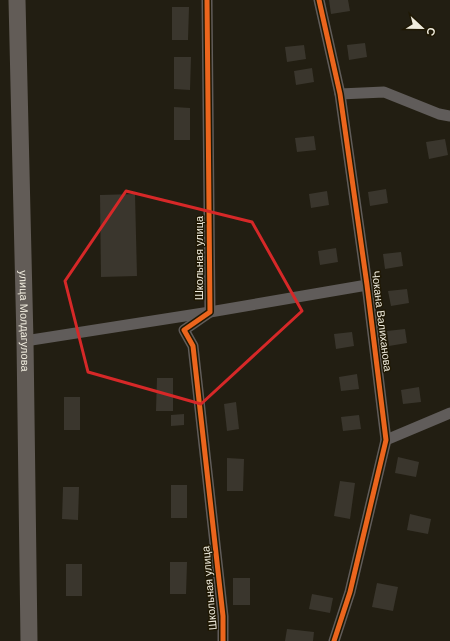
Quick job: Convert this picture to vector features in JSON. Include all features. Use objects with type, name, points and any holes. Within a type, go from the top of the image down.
[{"type":"main road","name":"улица Молдагулова","points":[[17,0],[25,341],[29,641]]},
{"type":"street","name":"Школьная улица","points":[[207,0],[210,312],[184,330],[193,346],[224,616],[223,641]]},
{"type":"street","name":"Чокана Валиханова","points":[[319,0],[340,94],[367,285],[386,440],[350,592],[334,641]]},
{"type":"street","points":[[340,94],[384,92],[439,114],[450,116]]},
{"type":"street","points":[[25,341],[210,312],[367,285]]},
{"type":"street","points":[[386,440],[450,413]]},
{"type":"highlighted area","points":[[126,191],[252,222],[302,311],[201,404],[88,372],[65,281]]},
{"type":"building","points":[[329,0],[348,0],[350,11],[331,14]]},
{"type":"building","points":[[172,7],[189,7],[188,40],[172,40]]},
{"type":"building","points":[[365,43],[367,57],[349,60],[347,45]]},
{"type":"building","points":[[304,45],[306,59],[287,62],[285,47]]},
{"type":"building","points":[[174,57],[191,57],[190,90],[174,89]]},
{"type":"building","points":[[312,68],[314,82],[296,85],[294,71]]},
{"type":"building","points":[[174,107],[190,108],[190,140],[174,140]]},
{"type":"building","points":[[314,136],[316,150],[297,152],[295,138]]},
{"type":"building","points":[[445,139],[448,155],[429,159],[426,142]]},
{"type":"building","points":[[386,189],[388,203],[370,206],[368,192]]},
{"type":"building","points":[[327,191],[329,205],[311,208],[309,194]]},
{"type":"building","points":[[135,194],[137,276],[101,277],[100,195]]},
{"type":"building","points":[[336,248],[338,262],[320,265],[318,251]]},
{"type":"building","points":[[401,252],[403,266],[385,269],[383,254]]},
{"type":"building","points":[[407,289],[409,303],[391,306],[388,291]]},
{"type":"building","points":[[405,329],[407,343],[389,346],[387,331]]},
{"type":"building","points":[[352,332],[354,346],[336,349],[334,334]]},
{"type":"building","points":[[357,374],[359,389],[341,391],[339,377]]},
{"type":"building","points":[[157,378],[173,378],[173,411],[156,411]]},
{"type":"building","points":[[419,387],[421,402],[403,404],[401,390]]},
{"type":"building","points":[[64,397],[80,397],[80,430],[64,430]]},
{"type":"building","points":[[236,402],[239,429],[227,431],[224,404]]},
{"type":"building","points":[[184,414],[184,425],[171,426],[171,415]]},
{"type":"building","points":[[359,415],[361,429],[343,431],[341,417]]},
{"type":"building","points":[[398,457],[419,462],[416,477],[395,473]]},
{"type":"building","points":[[227,458],[244,459],[243,491],[227,491]]},
{"type":"building","points":[[340,481],[355,483],[350,519],[334,516]]},
{"type":"building","points":[[171,485],[187,485],[187,518],[171,518]]},
{"type":"building","points":[[63,487],[79,487],[78,520],[62,519]]},
{"type":"building","points":[[410,514],[431,519],[428,534],[407,530]]},
{"type":"building","points":[[170,562],[187,562],[186,594],[170,594]]},
{"type":"building","points":[[66,564],[82,564],[82,596],[66,596]]},
{"type":"building","points":[[233,578],[250,578],[250,605],[233,605]]},
{"type":"building","points":[[377,583],[398,587],[393,611],[372,607]]},
{"type":"building","points":[[312,594],[333,598],[330,613],[309,609]]},
{"type":"building","points":[[287,629],[314,632],[313,641],[285,641]]},
{"type":"cycle path","points":[[207,0],[210,312],[184,330],[193,346],[223,616],[223,641]]},
{"type":"cycle path","points":[[319,0],[340,94],[367,285],[386,440],[350,592],[334,641]]}]
